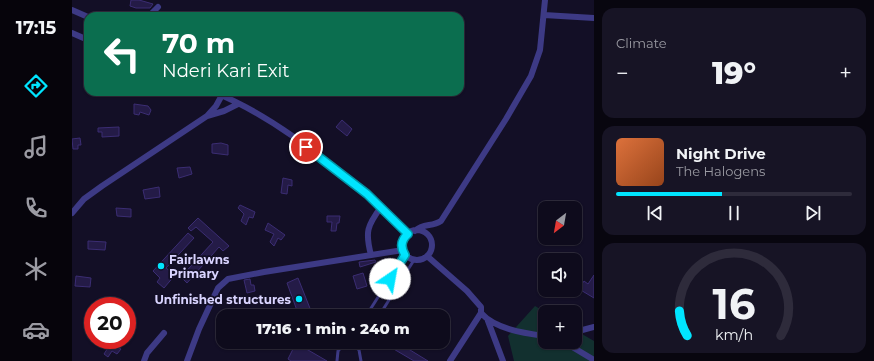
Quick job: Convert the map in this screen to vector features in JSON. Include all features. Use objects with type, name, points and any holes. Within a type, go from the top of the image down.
[{"type":"street","points":[[404,252],[403,241],[408,234],[421,226],[434,225],[441,221],[506,119],[531,76],[537,60],[545,0]]},
{"type":"street","points":[[153,12],[158,7]]},
{"type":"street","points":[[72,10],[84,14]]},
{"type":"street","points":[[544,15],[594,18]]},
{"type":"street","points":[[72,33],[84,38]]},
{"type":"street","points":[[208,116],[221,96]]},
{"type":"street","points":[[224,96],[294,138],[381,207],[408,234]]},
{"type":"street","points":[[72,213],[84,199],[102,186],[208,116],[224,111],[238,104]]},
{"type":"street","points":[[371,255],[367,234],[371,220],[381,207]]},
{"type":"street","points":[[187,361],[199,329],[218,288],[228,279],[371,255],[404,252],[414,260],[420,260],[428,256],[431,249],[430,239],[422,232],[415,231]]},
{"type":"street","points":[[428,256],[480,304],[480,313],[450,361]]},
{"type":"street","points":[[480,313],[488,321],[503,361]]},
{"type":"street","points":[[488,321],[538,335]]},
{"type":"street","points":[[582,330],[594,327]]},
{"type":"street","points":[[144,361],[147,353],[164,333]]},
{"type":"street","points":[[576,349],[594,360]]},
{"type":"lane","points":[[370,309],[404,252]]},
{"type":"lane","points":[[384,309],[414,260]]},
{"type":"lane","points":[[336,361],[339,349]]},
{"type":"lane","points":[[359,350],[361,361]]},
{"type":"green space","points":[[535,306],[538,308],[538,349],[582,349],[582,334],[594,341],[594,361],[514,361],[508,336]]},
{"type":"building","points":[[131,0],[139,0],[153,4],[150,8],[136,8],[130,6]]},
{"type":"building","points":[[134,104],[148,106],[151,110],[149,115],[140,112],[139,115],[134,114]]},
{"type":"building","points":[[342,120],[352,129],[347,136],[336,127]]},
{"type":"building","points":[[119,127],[119,136],[102,137],[102,132],[98,132],[98,128]]},
{"type":"building","points":[[80,138],[81,145],[78,145],[78,149],[73,149],[72,139]]},
{"type":"building","points":[[221,143],[228,145],[228,155],[212,153],[212,144]]},
{"type":"building","points":[[190,167],[192,174],[179,178],[177,168]]},
{"type":"building","points":[[283,178],[292,180],[292,186],[288,185],[287,194],[281,193]]},
{"type":"building","points":[[159,187],[160,197],[145,199],[143,190]]},
{"type":"building","points":[[240,205],[255,212],[253,218],[249,217],[246,225],[241,221],[244,214],[238,208]]},
{"type":"building","points":[[116,208],[131,209],[131,217],[117,216]]},
{"type":"building","points":[[327,216],[340,216],[336,231],[331,231],[332,222],[327,222]]},
{"type":"building","points":[[198,218],[229,246],[223,251],[219,247],[187,283],[181,277],[213,242],[196,227],[191,231],[188,228]]},
{"type":"building","points":[[268,223],[285,235],[281,240],[278,238],[274,246],[270,242],[274,234],[265,230]]},
{"type":"building","points":[[188,233],[194,238],[166,268],[175,275],[164,288],[157,282],[160,278],[153,271]]},
{"type":"building","points":[[88,241],[106,242],[105,250],[88,249]]},
{"type":"building","points":[[375,260],[376,262],[360,267],[359,262]]},
{"type":"building","points":[[363,273],[367,286],[357,289],[353,276]]},
{"type":"building","points":[[594,275],[594,298],[582,291],[582,284],[584,281],[588,284]]},
{"type":"building","points":[[76,276],[91,278],[90,287],[75,286]]},
{"type":"building","name":"Unfinished structures","points":[[298,278],[310,309],[296,309],[287,283]]},
{"type":"building","points":[[250,279],[251,285],[254,285],[255,291],[247,293],[244,280]]},
{"type":"building","points":[[107,349],[121,349],[117,354],[112,351],[108,357],[104,354]]},
{"type":"building","points":[[293,349],[306,349],[327,361],[291,361],[288,359]]},
{"type":"building","points":[[394,349],[408,349],[428,361],[414,361]]},
{"type":"place","name":"Fairlawns Primary","points":[[161,266]]},
{"type":"place","name":"Unfinished structures","points":[[299,299]]},
{"type":"route","points":[[306,147],[367,194],[408,234],[404,237],[402,245],[405,255],[390,279]]}]
